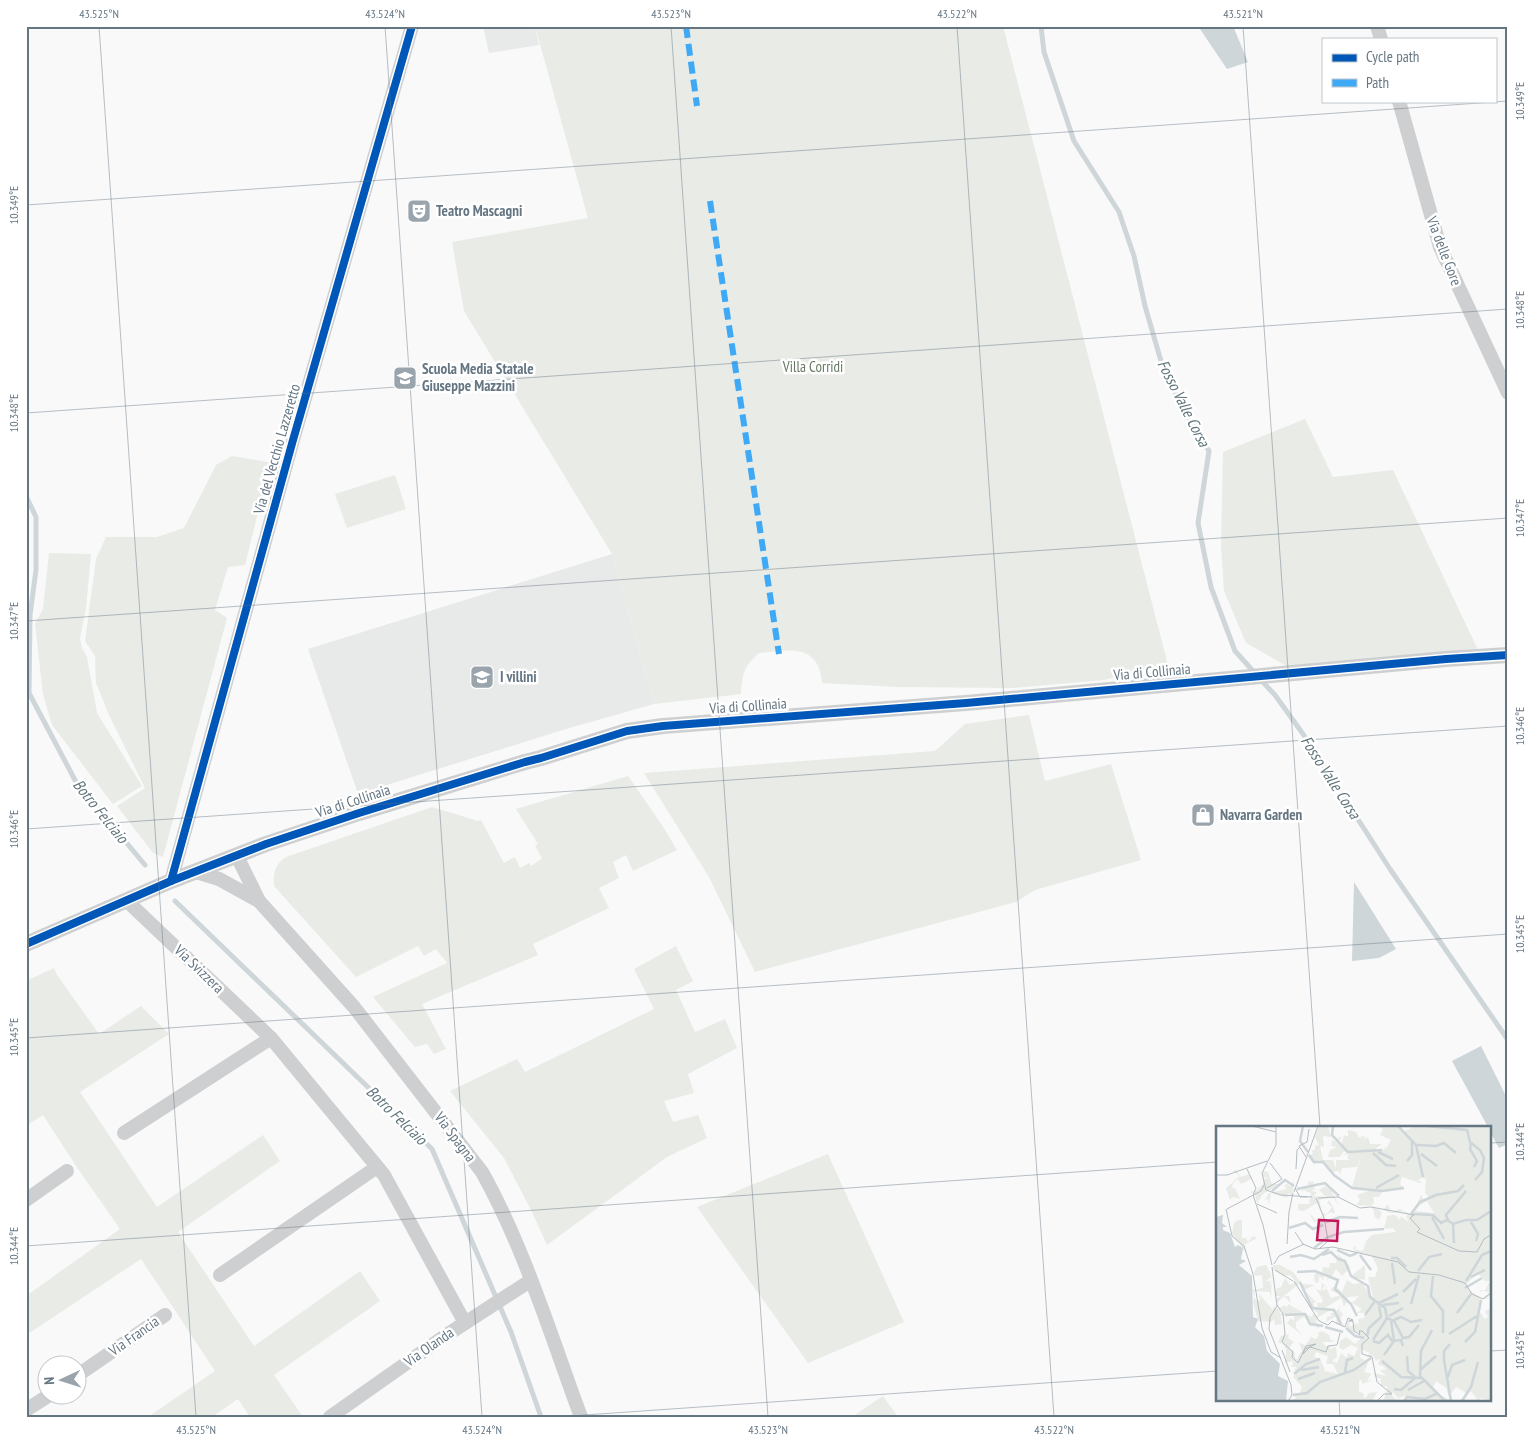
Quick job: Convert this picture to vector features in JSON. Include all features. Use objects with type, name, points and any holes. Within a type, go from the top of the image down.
[{"type":"street","name":"Via del Vecchio Lazzeretto","points":[[171,881],[412,26]]},
{"type":"street","points":[[1377,26],[1381,38]]},
{"type":"street","name":"Via delle Gore","points":[[1399,102],[1440,247],[1508,393]]},
{"type":"street","name":"Via di Collinaia","points":[[26,944],[171,881],[266,844],[359,812],[627,731],[663,726],[966,703],[1508,655]]},
{"type":"street","name":"Via Spagna","points":[[238,856],[259,900],[354,1008],[482,1172],[494,1195],[530,1281],[581,1417]]},
{"type":"street","name":"Via Spagna","points":[[196,872],[219,879],[259,900]]},
{"type":"street","name":"Via Svizzera","points":[[126,900],[271,1038],[384,1175],[468,1321]]},
{"type":"street","points":[[124,1133],[271,1038]]},
{"type":"street","points":[[220,1275],[377,1167]]},
{"type":"street","points":[[26,1200],[67,1171]]},
{"type":"street","name":"Via Olanda","points":[[330,1417],[468,1321],[530,1281]]},
{"type":"street","name":"Via Francia","points":[[88,1368],[166,1315]]},
{"type":"street","points":[[26,1410],[38,1402]]},
{"type":"shaded area","points":[[483,26],[535,26],[539,45],[489,53]]},
{"type":"shaded area","points":[[1198,26],[1233,26],[1248,62],[1227,69]]},
{"type":"shaded area","name":"I villini","points":[[612,554],[654,704],[566,729],[358,794],[308,649]]},
{"type":"shaded area","points":[[1354,882],[1396,949],[1379,958],[1352,961]]},
{"type":"shaded area","points":[[1481,1046],[1508,1100],[1508,1144],[1499,1148],[1492,1136],[1492,1126],[1487,1126],[1452,1061]]},
{"type":"green space","name":"Villa Corridi","points":[[535,26],[1003,26],[1168,665],[1104,680],[1013,688],[898,687],[822,683],[820,670],[809,655],[801,652],[781,651],[759,653],[750,662],[742,681],[741,694],[654,704],[612,554],[464,311],[452,242],[588,218]]},
{"type":"green space","points":[[1305,419],[1333,477],[1393,470],[1478,650],[1290,668],[1246,643],[1224,591],[1221,546],[1223,452]]},
{"type":"green space","points":[[232,456],[273,463],[271,473],[259,478],[263,492],[245,565],[228,567],[215,610],[227,618],[163,857],[153,853],[117,806],[145,788],[109,715],[96,683],[95,656],[85,641],[96,559],[106,537],[157,537],[184,528],[216,465]]},
{"type":"green space","points":[[395,475],[406,509],[347,528],[335,494]]},
{"type":"green space","points":[[49,553],[91,554],[86,608],[80,638],[82,648],[87,657],[97,713],[142,786],[113,804],[52,725],[43,694],[35,624],[43,609]]},
{"type":"green space","points":[[1029,715],[1045,781],[1111,764],[1141,860],[1035,890],[1016,902],[755,972],[709,877],[644,773],[935,751],[965,724]]},
{"type":"green space","points":[[628,776],[677,850],[633,871],[626,855],[613,862],[619,878],[599,888],[609,908],[533,944],[538,955],[422,1004],[446,1049],[434,1054],[427,1044],[415,1047],[373,997],[447,963],[436,949],[424,956],[418,946],[356,977],[274,886],[276,869],[279,863],[286,857],[432,807],[478,821],[481,820],[504,863],[515,857],[520,868],[529,863],[531,866],[542,858],[535,846],[538,844],[516,809]]},
{"type":"green space","points":[[676,946],[693,981],[676,990],[695,1032],[725,1019],[737,1048],[688,1074],[694,1093],[664,1101],[673,1122],[698,1115],[707,1138],[667,1157],[547,1245],[504,1158],[450,1091],[517,1059],[525,1072],[654,1009],[634,969]]},
{"type":"green space","points":[[54,968],[99,1034],[141,1006],[169,1034],[80,1092],[157,1207],[263,1135],[280,1161],[178,1232],[254,1346],[360,1271],[380,1301],[274,1375],[303,1417],[250,1417],[238,1399],[212,1417],[148,1417],[215,1371],[141,1259],[28,1334],[26,1333],[26,1296],[120,1229],[43,1115],[26,1126],[26,981]]},
{"type":"green space","points":[[828,1154],[904,1322],[808,1363],[697,1207]]},
{"type":"green space","points":[[883,1396],[898,1417],[852,1417]]},
{"type":"waterway","name":"Fosso Valle Corsa","points":[[1041,26],[1044,52],[1074,141],[1119,212],[1134,256],[1145,306],[1161,361],[1182,407],[1209,451],[1198,523],[1211,587],[1235,651],[1254,672]]},
{"type":"waterway","name":"Botro Felciaio","points":[[26,496],[36,517],[36,570],[30,615],[29,693],[76,782],[145,865]]},
{"type":"waterway","name":"Fosso Valle Corsa","points":[[1260,679],[1275,695],[1303,734],[1390,869],[1508,1040]]},
{"type":"waterway","name":"Botro Felciaio","points":[[175,901],[432,1149],[511,1332],[541,1417]]},
{"type":"marked path","points":[[686,26],[697,106]]},
{"type":"marked path","points":[[710,201],[779,654]]},
{"type":"cycle path","points":[[171,881],[293,440],[412,26]]},
{"type":"cycle path","points":[[26,944],[171,881],[266,844],[359,813],[627,731],[663,726],[966,703],[1508,655]]},
{"type":"place","name":"Teatro Mascagni","points":[[419,211]]},
{"type":"place","name":"Scuola Media Statale Giuseppe Mazzini","points":[[405,378]]},
{"type":"place","name":"I villini","points":[[482,677]]},
{"type":"place","name":"Navarra Garden","points":[[1203,815]]}]
